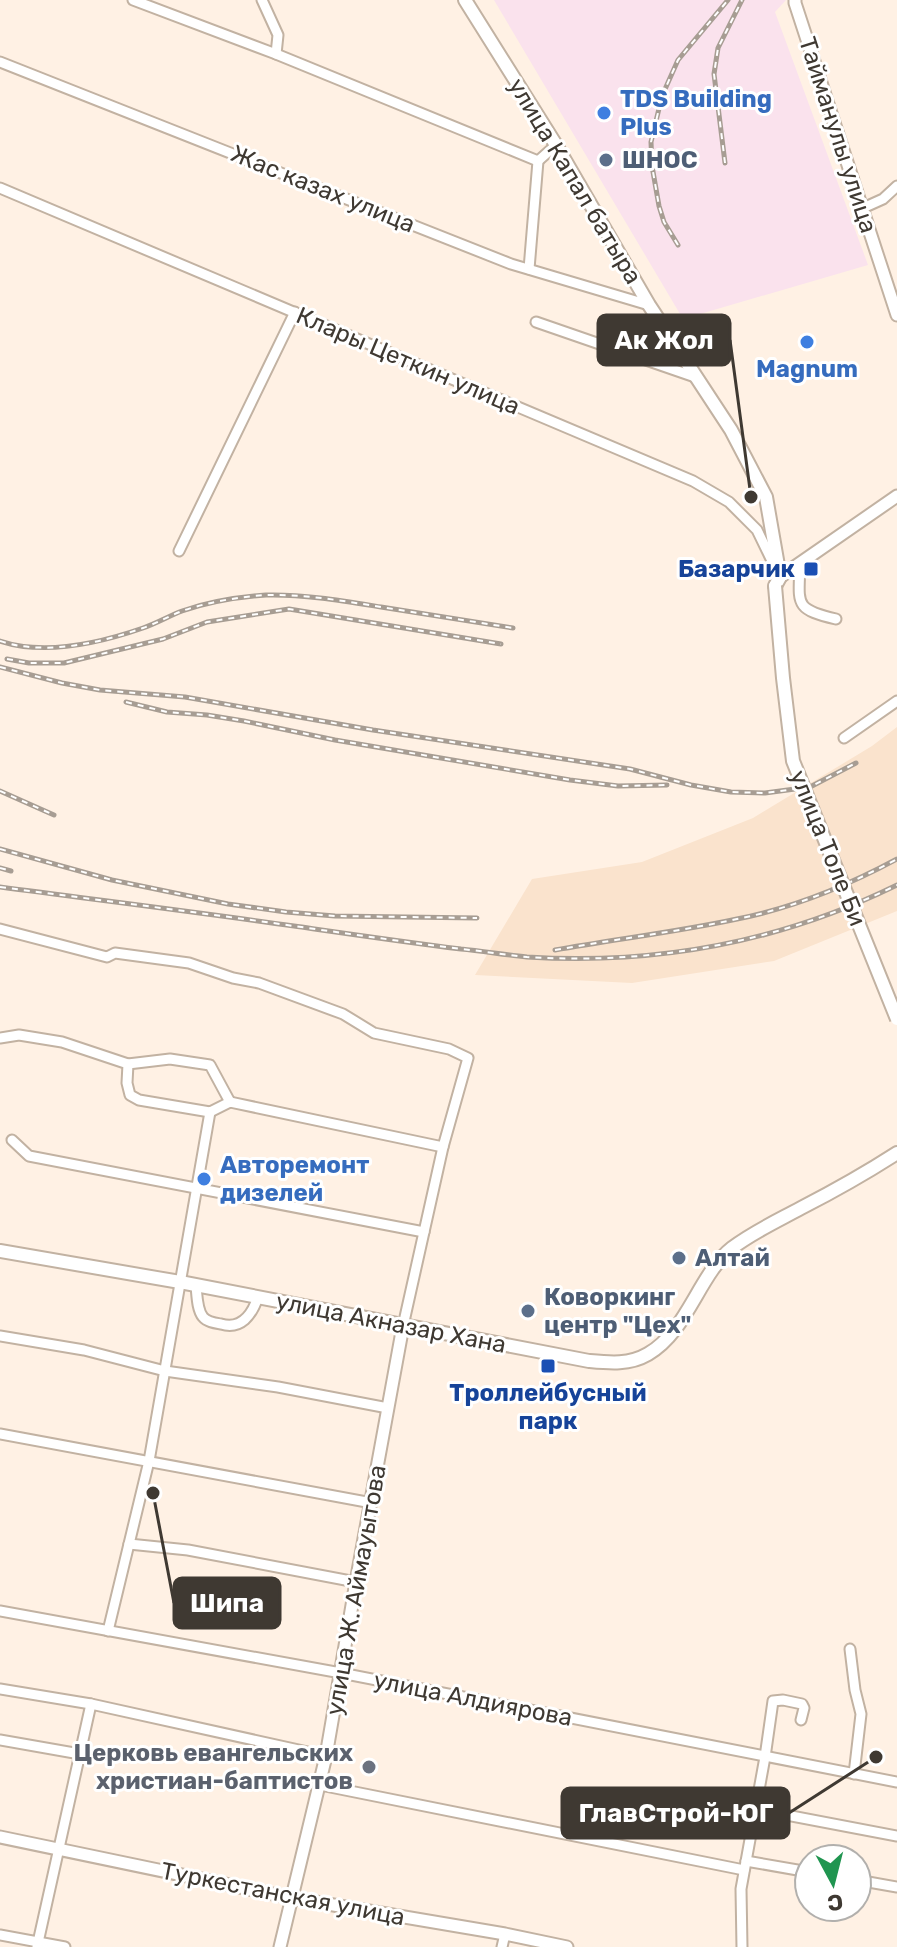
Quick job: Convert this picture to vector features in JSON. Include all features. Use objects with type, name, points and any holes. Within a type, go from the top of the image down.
[{"type":"main road","name":"улица Капал батыра","points":[[465,0],[556,145],[649,305],[731,430],[766,497],[778,582]]},
{"type":"main road","name":"улица Толе Би","points":[[778,582],[783,678],[793,761],[897,1019]]},
{"type":"main road","name":"улица Акназар Хана","points":[[0,1251],[180,1282],[589,1361],[619,1363],[636,1360],[665,1341],[729,1251],[753,1234],[862,1176],[896,1152]]},
{"type":"street","points":[[133,0],[276,54],[538,161]]},
{"type":"street","points":[[262,0],[278,35],[276,54]]},
{"type":"street","name":"Тайманулы улица","points":[[795,0],[897,315]]},
{"type":"street","name":"Жас казах улица","points":[[0,62],[511,264],[649,305]]},
{"type":"street","points":[[529,269],[538,161],[556,145]]},
{"type":"street","points":[[863,208],[883,199],[897,186]]},
{"type":"street","name":"Клары Цеткин улица","points":[[0,188],[693,481],[729,502],[757,530],[778,582]]},
{"type":"street","points":[[179,551],[295,312]]},
{"type":"street","points":[[536,322],[698,378]]},
{"type":"street","points":[[778,582],[800,563],[897,496]]},
{"type":"street","points":[[800,563],[799,591],[804,609],[836,619]]},
{"type":"street","points":[[844,738],[897,701]]},
{"type":"street","points":[[0,929],[107,957],[115,953],[189,963],[259,983],[343,1014],[374,1033],[449,1049],[468,1058],[443,1147],[403,1326]]},
{"type":"street","points":[[0,1038],[19,1035],[62,1042],[128,1064],[170,1059],[210,1065],[230,1102]]},
{"type":"street","points":[[128,1064],[130,1095],[139,1100],[210,1112],[230,1102],[443,1147]]},
{"type":"street","points":[[108,1631],[149,1461],[210,1112]]},
{"type":"street","points":[[12,1140],[29,1156],[424,1232]]},
{"type":"street","points":[[196,1286],[202,1317],[228,1326],[239,1324],[248,1317],[258,1297]]},
{"type":"street","name":"улица Ж. Аймауытова","points":[[280,1947],[326,1756],[403,1326]]},
{"type":"street","points":[[0,1336],[84,1350],[165,1371],[278,1387],[388,1408]]},
{"type":"street","points":[[0,1434],[372,1503]]},
{"type":"street","points":[[129,1544],[188,1550],[356,1582]]},
{"type":"street","name":"улица Алдиярова","points":[[0,1611],[341,1673],[897,1782]]},
{"type":"street","points":[[850,1649],[861,1714],[854,1774]]},
{"type":"street","points":[[0,1689],[91,1704],[326,1756]]},
{"type":"street","points":[[742,1947],[740,1897],[773,1701],[802,1704],[801,1720]]},
{"type":"street","points":[[37,1944],[91,1704]]},
{"type":"street","points":[[0,1740],[80,1754]]},
{"type":"street","points":[[320,1785],[745,1866],[793,1870]]},
{"type":"street","points":[[755,1809],[897,1836]]},
{"type":"street","name":"Туркестанская улица","points":[[0,1837],[292,1898],[567,1947]]},
{"type":"street","points":[[873,1883],[897,1887]]},
{"type":"street","points":[[502,1947],[505,1934]]},
{"type":"street","points":[[0,1935],[65,1947]]},
{"type":"shaded area","points":[[494,0],[786,0],[775,12],[868,265],[683,319]]},
{"type":"shaded area","points":[[897,727],[897,911],[774,961],[632,983],[475,975],[532,879],[642,862],[753,818],[872,746]]},
{"type":"railway","points":[[678,245],[664,222],[659,206],[651,142],[662,96],[678,60],[728,0]]},
{"type":"railway","points":[[725,163],[714,74],[718,48],[742,0]]},
{"type":"railway","points":[[0,641],[35,647],[91,643],[143,628],[202,605],[266,595],[338,600],[513,628]]},
{"type":"railway","points":[[7,659],[29,663],[64,663],[163,639],[207,622],[289,609],[501,644]]},
{"type":"railway","points":[[0,667],[100,690],[185,697],[373,730],[630,769],[731,792],[765,793],[810,787],[856,763]]},
{"type":"railway","points":[[126,702],[167,712],[244,721],[335,740],[570,780],[618,786],[667,785]]},
{"type":"railway","points":[[0,791],[54,815]]},
{"type":"railway","points":[[0,849],[112,880],[228,904],[335,916],[477,918]]},
{"type":"railway","points":[[555,950],[692,928],[779,909],[819,895],[897,859]]},
{"type":"railway","points":[[0,868],[11,871]]},
{"type":"railway","points":[[0,887],[398,941],[527,957],[575,959],[670,953],[763,935],[853,905],[897,885]]},
{"type":"place","name":"TDS Building Plus","points":[[604,113]]},
{"type":"place","name":"ШНОС","points":[[606,160]]},
{"type":"place","name":"Magnum","points":[[807,342]]},
{"type":"place","name":"Ак Жол","points":[[751,497]]},
{"type":"place","name":"Базарчик","points":[[811,569]]},
{"type":"place","name":"Авторемонт дизелей","points":[[204,1179]]},
{"type":"place","name":"Алтай","points":[[679,1258]]},
{"type":"place","name":"Коворкинг центр \"Цех\"","points":[[528,1311]]},
{"type":"place","name":"Троллейбусный парк","points":[[548,1366]]},
{"type":"place","name":"Шипа","points":[[153,1493]]},
{"type":"place","name":"ГлавСтрой-ЮГ","points":[[876,1757]]},
{"type":"place","name":"Церковь евангельских христиан-баптистов","points":[[369,1767]]}]
